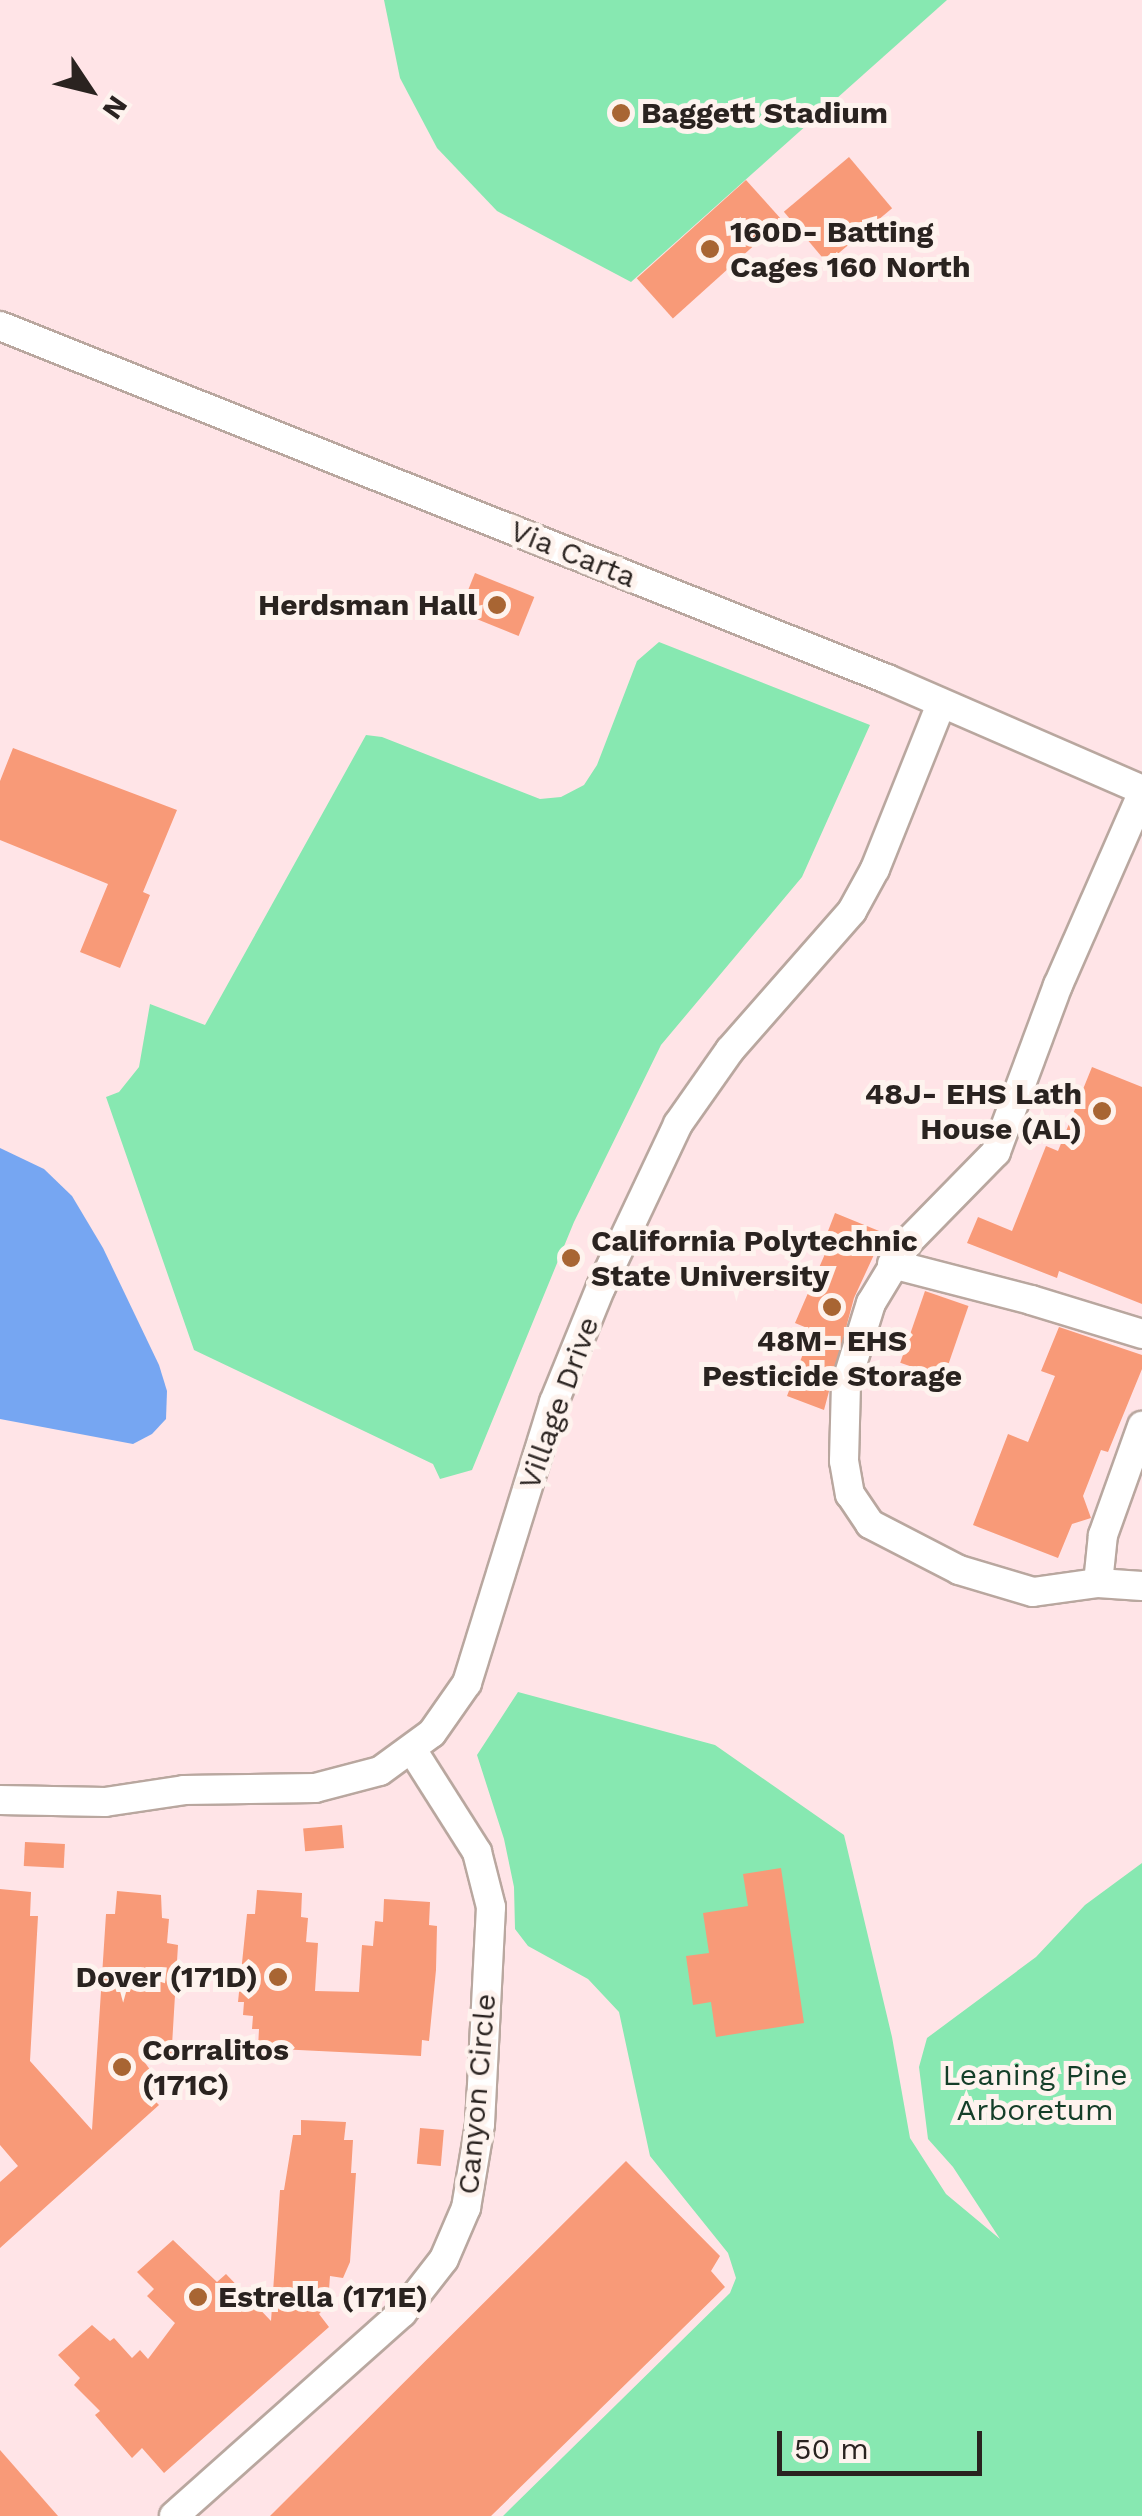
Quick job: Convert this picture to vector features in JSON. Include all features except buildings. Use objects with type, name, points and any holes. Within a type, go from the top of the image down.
[{"type":"street","name":"Via Carta","points":[[0,326],[941,704],[1142,792]]},
{"type":"street","name":"Village Drive","points":[[0,1800],[105,1802],[184,1790],[315,1788],[380,1771],[412,1750],[452,1708],[467,1682],[554,1402],[601,1287],[678,1124],[730,1050],[852,911],[875,869],[941,704]]},
{"type":"street","points":[[1142,792],[1058,985],[996,1152],[908,1242],[872,1304],[846,1384],[844,1461],[850,1494],[870,1524],[959,1570],[1033,1592],[1098,1583],[1142,1586]]},
{"type":"street","points":[[892,1264],[1142,1334]]},
{"type":"street","points":[[1098,1583],[1103,1535],[1142,1426]]},
{"type":"street","name":"Canyon Circle","points":[[174,2516],[402,2313],[444,2259],[466,2208],[480,2124],[491,1907],[477,1852],[412,1750]]},
{"type":"shaded area","name":"California Polytechnic State University","points":[[0,0],[1142,0],[1142,2516],[0,2516]]},
{"type":"green space","name":"Baggett Stadium","points":[[384,0],[947,0],[631,282],[497,211],[437,148],[400,78]]},
{"type":"green space","points":[[659,642],[870,725],[802,877],[661,1045],[574,1222],[472,1470],[440,1479],[433,1464],[194,1350],[106,1097],[119,1092],[139,1067],[150,1004],[205,1025],[366,735],[382,737],[540,799],[561,797],[584,785],[597,765],[637,661]]},
{"type":"green space","name":"Leaning Pine Arboretum","points":[[518,1692],[715,1745],[844,1835],[892,2037],[910,2138],[946,2194],[1000,2239],[953,2167],[928,2139],[919,2067],[927,2038],[1036,1957],[1085,1905],[1142,1863],[1142,2516],[503,2516],[730,2293],[736,2278],[728,2253],[650,2156],[619,2012],[588,1979],[528,1946],[515,1929],[514,1887],[504,1839],[477,1755]]},
{"type":"water","points":[[0,1148],[44,1169],[72,1196],[103,1248],[159,1365],[167,1391],[166,1419],[152,1434],[133,1444],[0,1419]]},
{"type":"place","name":"Baggett Stadium","points":[[621,113]]},
{"type":"place","name":"160D- Batting Cages 160 North","points":[[710,249]]},
{"type":"place","name":"Herdsman Hall","points":[[497,605]]},
{"type":"place","name":"48J- EHS Lath House (AL)","points":[[1102,1111]]},
{"type":"place","name":"California Polytechnic State University","points":[[571,1258]]},
{"type":"place","name":"48M- EHS Pesticide Storage","points":[[832,1307]]},
{"type":"place","name":"Dover (171D)","points":[[278,1977]]},
{"type":"place","name":"Corralitos (171C)","points":[[122,2067]]},
{"type":"place","name":"Estrella (171E)","points":[[198,2297]]}]
